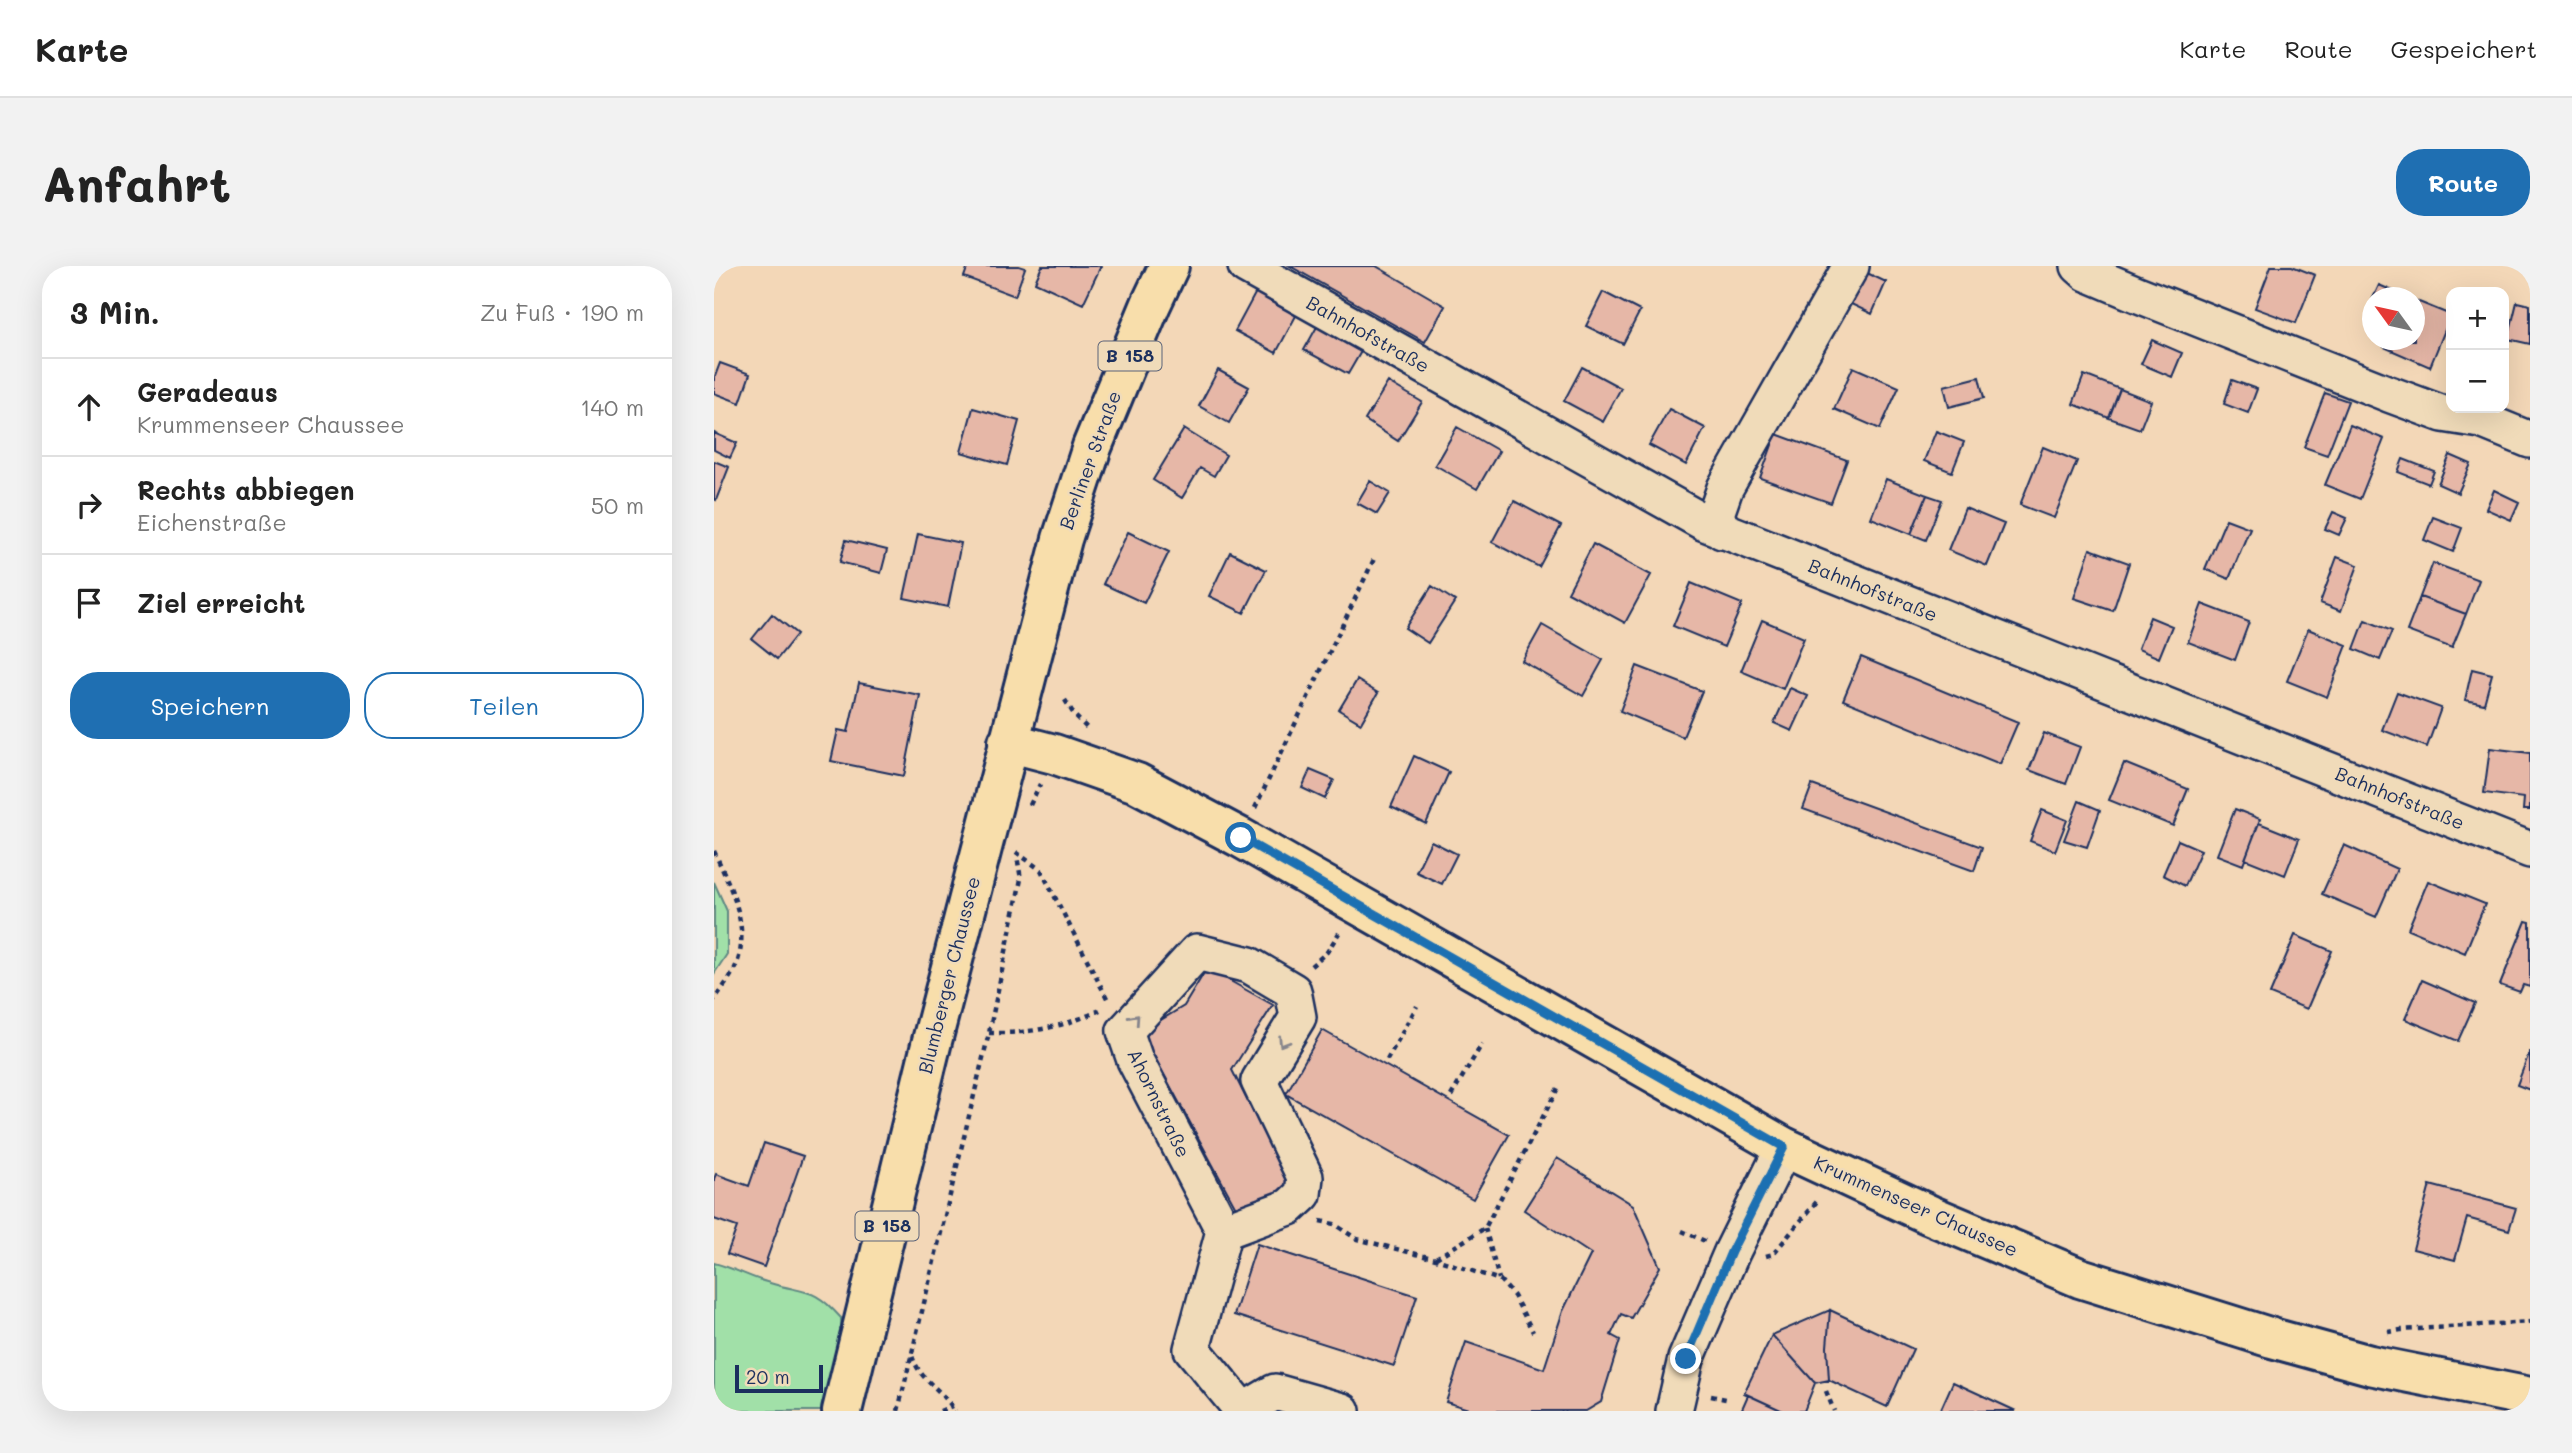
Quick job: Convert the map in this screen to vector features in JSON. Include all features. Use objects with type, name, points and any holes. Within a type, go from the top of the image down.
[{"type":"main road","name":"Berliner Straße","points":[[1062,539],[1092,447],[1169,266]]},
{"type":"main road","name":"Blumberger Chaussee","points":[[842,1411],[1007,742],[1062,539]]},
{"type":"main road","name":"Krummenseer Chaussee","points":[[1007,742],[1054,754],[1137,783],[1241,838],[1784,1147],[1930,1215],[2080,1278],[2272,1338],[2370,1364],[2530,1396]]},
{"type":"street","name":"Bahnhofstraße","points":[[1246,266],[1705,523],[2530,850]]},
{"type":"street","points":[[1723,531],[1716,514],[1725,488],[1851,266]]},
{"type":"street","points":[[2079,266],[2087,273],[2137,295],[2389,394],[2443,414],[2481,420],[2530,440]]},
{"type":"street","name":"Ahornstraße","points":[[1224,1231],[1135,1060],[1125,1031],[1197,952],[1249,965],[1293,991],[1298,1017],[1259,1082],[1305,1177],[1303,1194],[1289,1207]]},
{"type":"street","points":[[1674,1411],[1691,1347],[1731,1252],[1784,1147]]},
{"type":"street","points":[[1289,1207],[1224,1231],[1192,1349],[1243,1411],[1275,1392],[1342,1411]]},
{"type":"path","points":[[1250,818],[1374,559]]},
{"type":"path","points":[[1065,700],[1075,716],[1097,733]]},
{"type":"path","points":[[1025,816],[1054,754]]},
{"type":"path","points":[[898,1411],[989,1033],[1021,879],[1014,841]]},
{"type":"path","points":[[714,851],[735,900],[741,929],[739,957],[714,1000]]},
{"type":"path","points":[[989,1033],[1017,1033],[1056,1027],[1110,1005],[1041,870],[1016,852]]},
{"type":"path","points":[[1327,952],[1339,932]]},
{"type":"path","points":[[733,971],[741,975]]},
{"type":"path","points":[[1387,1060],[1417,1006]]},
{"type":"path","points":[[1451,1097],[1482,1044]]},
{"type":"path","points":[[1436,1259],[1485,1228],[1558,1088]]},
{"type":"path","points":[[1289,1207],[1296,1216],[1334,1224],[1357,1239],[1436,1259],[1500,1280]]},
{"type":"path","points":[[1485,1228],[1500,1280],[1514,1296],[1533,1332]]},
{"type":"path","points":[[1682,1231],[1701,1239]]},
{"type":"path","points":[[2379,1335],[2400,1330],[2530,1322]]},
{"type":"path","points":[[911,1356],[918,1372],[944,1395],[953,1408],[940,1411]]},
{"type":"path","points":[[1826,1391],[1834,1411]]},
{"type":"green space","points":[[714,882],[727,911],[727,954],[714,974]]},
{"type":"green space","points":[[714,1263],[816,1296],[841,1318],[839,1354],[822,1411],[714,1411]]},
{"type":"building","points":[[968,266],[1025,268],[1015,296],[964,277]]},
{"type":"building","points":[[1042,266],[1101,266],[1083,304],[1035,282]]},
{"type":"building","points":[[1290,266],[1376,266],[1445,306],[1425,342]]},
{"type":"building","points":[[2271,266],[2292,266],[2315,275],[2296,323],[2255,308]]},
{"type":"building","points":[[1865,272],[1886,282],[1872,314],[1851,304]]},
{"type":"building","points":[[1257,290],[1298,312],[1276,353],[1235,331]]},
{"type":"building","points":[[1603,292],[1640,311],[1623,344],[1586,326]]},
{"type":"building","points":[[2517,302],[2530,305],[2530,344],[2509,339]]},
{"type":"building","points":[[2425,304],[2446,313],[2446,327],[2430,367],[2391,350],[2425,350]]},
{"type":"building","points":[[1319,323],[1363,348],[1348,374],[1304,350]]},
{"type":"building","points":[[2152,340],[2182,353],[2172,377],[2141,364]]},
{"type":"building","points":[[720,363],[750,374],[740,403],[714,393],[714,379]]},
{"type":"building","points":[[1582,367],[1621,388],[1603,422],[1564,401]]},
{"type":"building","points":[[1853,367],[1899,387],[1880,429],[1834,409]]},
{"type":"building","points":[[1218,370],[1249,387],[1229,423],[1199,406]]},
{"type":"building","points":[[2084,375],[2120,389],[2109,418],[2073,404]]},
{"type":"building","points":[[1979,377],[1984,398],[1949,407],[1944,386]]},
{"type":"building","points":[[2232,380],[2257,389],[2248,413],[2224,404]]},
{"type":"building","points":[[1388,382],[1422,402],[1398,441],[1365,420]]},
{"type":"building","points":[[2120,389],[2151,401],[2140,429],[2109,418]]},
{"type":"building","points":[[2325,393],[2348,401],[2327,455],[2304,447]]},
{"type":"building","points":[[973,408],[1019,421],[1007,465],[961,452]]},
{"type":"building","points":[[1669,409],[1705,428],[1686,465],[1649,445]]},
{"type":"building","points":[[2350,425],[2384,439],[2360,499],[2325,485]]},
{"type":"building","points":[[1457,427],[1499,451],[1477,489],[1435,465]]},
{"type":"building","points":[[1184,429],[1226,455],[1214,476],[1200,468],[1182,498],[1153,480]]},
{"type":"building","points":[[1936,431],[1964,442],[1952,472],[1924,461]]},
{"type":"building","points":[[714,433],[737,443],[730,458],[714,450]]},
{"type":"building","points":[[1776,434],[1847,460],[1831,503],[1760,478]]},
{"type":"building","points":[[2043,447],[2077,461],[2054,518],[2020,505]]},
{"type":"building","points":[[2450,455],[2471,464],[2458,493],[2438,484]]},
{"type":"building","points":[[2403,459],[2434,471],[2429,484],[2398,472]]},
{"type":"building","points":[[714,461],[729,467],[716,500],[714,499]]},
{"type":"building","points":[[1886,479],[1927,495],[1911,534],[1871,518]]},
{"type":"building","points":[[1370,481],[1390,493],[1377,514],[1357,503]]},
{"type":"building","points":[[2494,490],[2519,502],[2511,520],[2486,509]]},
{"type":"building","points":[[1927,495],[1942,500],[1926,540],[1911,534]]},
{"type":"building","points":[[1514,501],[1561,526],[1539,567],[1492,542]]},
{"type":"building","points":[[1965,508],[2004,524],[1987,566],[1948,550]]},
{"type":"building","points":[[2333,512],[2347,518],[2339,535],[2325,529]]},
{"type":"building","points":[[2433,517],[2462,528],[2453,552],[2424,540]]},
{"type":"building","points":[[2226,519],[2250,528],[2229,579],[2205,569]]},
{"type":"building","points":[[1128,532],[1169,552],[1144,603],[1103,584]]},
{"type":"building","points":[[918,534],[961,543],[948,607],[904,598]]},
{"type":"building","points":[[846,540],[887,550],[881,573],[840,562]]},
{"type":"building","points":[[1593,544],[1651,575],[1625,623],[1568,592]]},
{"type":"building","points":[[2090,549],[2129,563],[2113,611],[2074,598]]},
{"type":"building","points":[[1230,552],[1266,570],[1244,613],[1209,596]]},
{"type":"building","points":[[2337,557],[2358,565],[2341,611],[2320,603]]},
{"type":"building","points":[[2433,563],[2479,580],[2466,614],[2420,597]]},
{"type":"building","points":[[1691,583],[1742,604],[1724,647],[1673,626]]},
{"type":"building","points":[[1432,586],[1455,601],[1428,643],[1405,628]]},
{"type":"building","points":[[2420,597],[2466,614],[2452,648],[2407,631]]},
{"type":"building","points":[[2202,604],[2249,622],[2235,660],[2188,642]]},
{"type":"building","points":[[772,614],[797,634],[777,659],[752,639]]},
{"type":"building","points":[[2150,617],[2172,626],[2159,658],[2138,649]]},
{"type":"building","points":[[1762,620],[1804,638],[1783,689],[1741,671]]},
{"type":"building","points":[[2365,620],[2392,631],[2380,660],[2354,649]]},
{"type":"building","points":[[1542,625],[1603,660],[1583,696],[1522,661]]},
{"type":"building","points":[[2308,629],[2347,645],[2327,697],[2287,681]]},
{"type":"building","points":[[1861,657],[2018,722],[2000,764],[1843,700]]},
{"type":"building","points":[[1637,666],[1702,691],[1683,737],[1620,711]]},
{"type":"building","points":[[2472,669],[2492,674],[2484,704],[2465,700]]},
{"type":"building","points":[[1357,680],[1378,693],[1361,723],[1339,710]]},
{"type":"building","points":[[859,683],[920,695],[904,776],[831,761],[838,730],[848,732]]},
{"type":"building","points":[[1790,688],[1808,696],[1792,731],[1774,723]]},
{"type":"building","points":[[2397,692],[2441,708],[2427,747],[2382,730]]},
{"type":"building","points":[[2044,733],[2080,747],[2066,784],[2029,770]]},
{"type":"building","points":[[2490,748],[2530,753],[2530,810],[2523,810],[2524,798],[2484,793]]},
{"type":"building","points":[[1414,756],[1449,772],[1426,824],[1391,807]]},
{"type":"building","points":[[2124,763],[2188,789],[2173,826],[2109,800]]},
{"type":"building","points":[[1310,770],[1334,780],[1325,799],[1302,788]]},
{"type":"building","points":[[1812,785],[1982,847],[1974,871],[1803,809]]},
{"type":"building","points":[[2079,801],[2100,810],[2087,847],[2064,840]]},
{"type":"building","points":[[2235,809],[2260,819],[2243,865],[2217,855]]},
{"type":"building","points":[[2042,810],[2067,820],[2055,851],[2030,841]]},
{"type":"building","points":[[2259,823],[2299,839],[2285,875],[2245,859]]},
{"type":"building","points":[[2178,840],[2201,850],[2185,886],[2163,875]]},
{"type":"building","points":[[1431,841],[1457,854],[1442,884],[1416,872]]},
{"type":"building","points":[[2344,845],[2397,869],[2376,917],[2322,894]]},
{"type":"building","points":[[2428,881],[2485,904],[2465,953],[2408,929]]},
{"type":"building","points":[[2526,921],[2530,922],[2530,987],[2523,985],[2520,992],[2500,985]]},
{"type":"building","points":[[2295,935],[2332,951],[2307,1009],[2270,994]]},
{"type":"building","points":[[1207,968],[1273,1005],[1232,1070],[1292,1189],[1241,1217],[1141,1032],[1184,1006]]},
{"type":"building","points":[[2422,980],[2475,1003],[2458,1041],[2405,1019]]},
{"type":"building","points":[[1322,1030],[1509,1135],[1473,1199],[1286,1094]]},
{"type":"building","points":[[2530,1051],[2530,1090],[2517,1085]]},
{"type":"building","points":[[764,1143],[803,1156],[764,1267],[727,1254],[737,1227],[714,1219],[714,1179],[716,1174],[749,1186]]},
{"type":"building","points":[[1557,1158],[1633,1205],[1660,1267],[1631,1318],[1621,1314],[1611,1335],[1620,1340],[1601,1402],[1586,1411],[1475,1411],[1446,1402],[1466,1342],[1544,1369],[1563,1311],[1591,1254],[1524,1210]]},
{"type":"building","points":[[2430,1185],[2516,1208],[2509,1230],[2467,1218],[2455,1260],[2413,1249]]},
{"type":"building","points":[[1257,1244],[1417,1296],[1394,1366],[1234,1315]]},
{"type":"building","points":[[1830,1310],[1827,1347],[1829,1380],[1815,1383],[1772,1335]]},
{"type":"building","points":[[1830,1310],[1913,1349],[1887,1407],[1829,1380],[1827,1347]]},
{"type":"building","points":[[1772,1335],[1815,1383],[1804,1411],[1783,1411],[1744,1393]]},
{"type":"building","points":[[1953,1382],[2016,1411],[1940,1411]]},
{"type":"building","points":[[1748,1395],[1783,1411],[1741,1411]]},
{"type":"route","points":[[1241,838],[1784,1147],[1731,1252],[1686,1359]]}]
